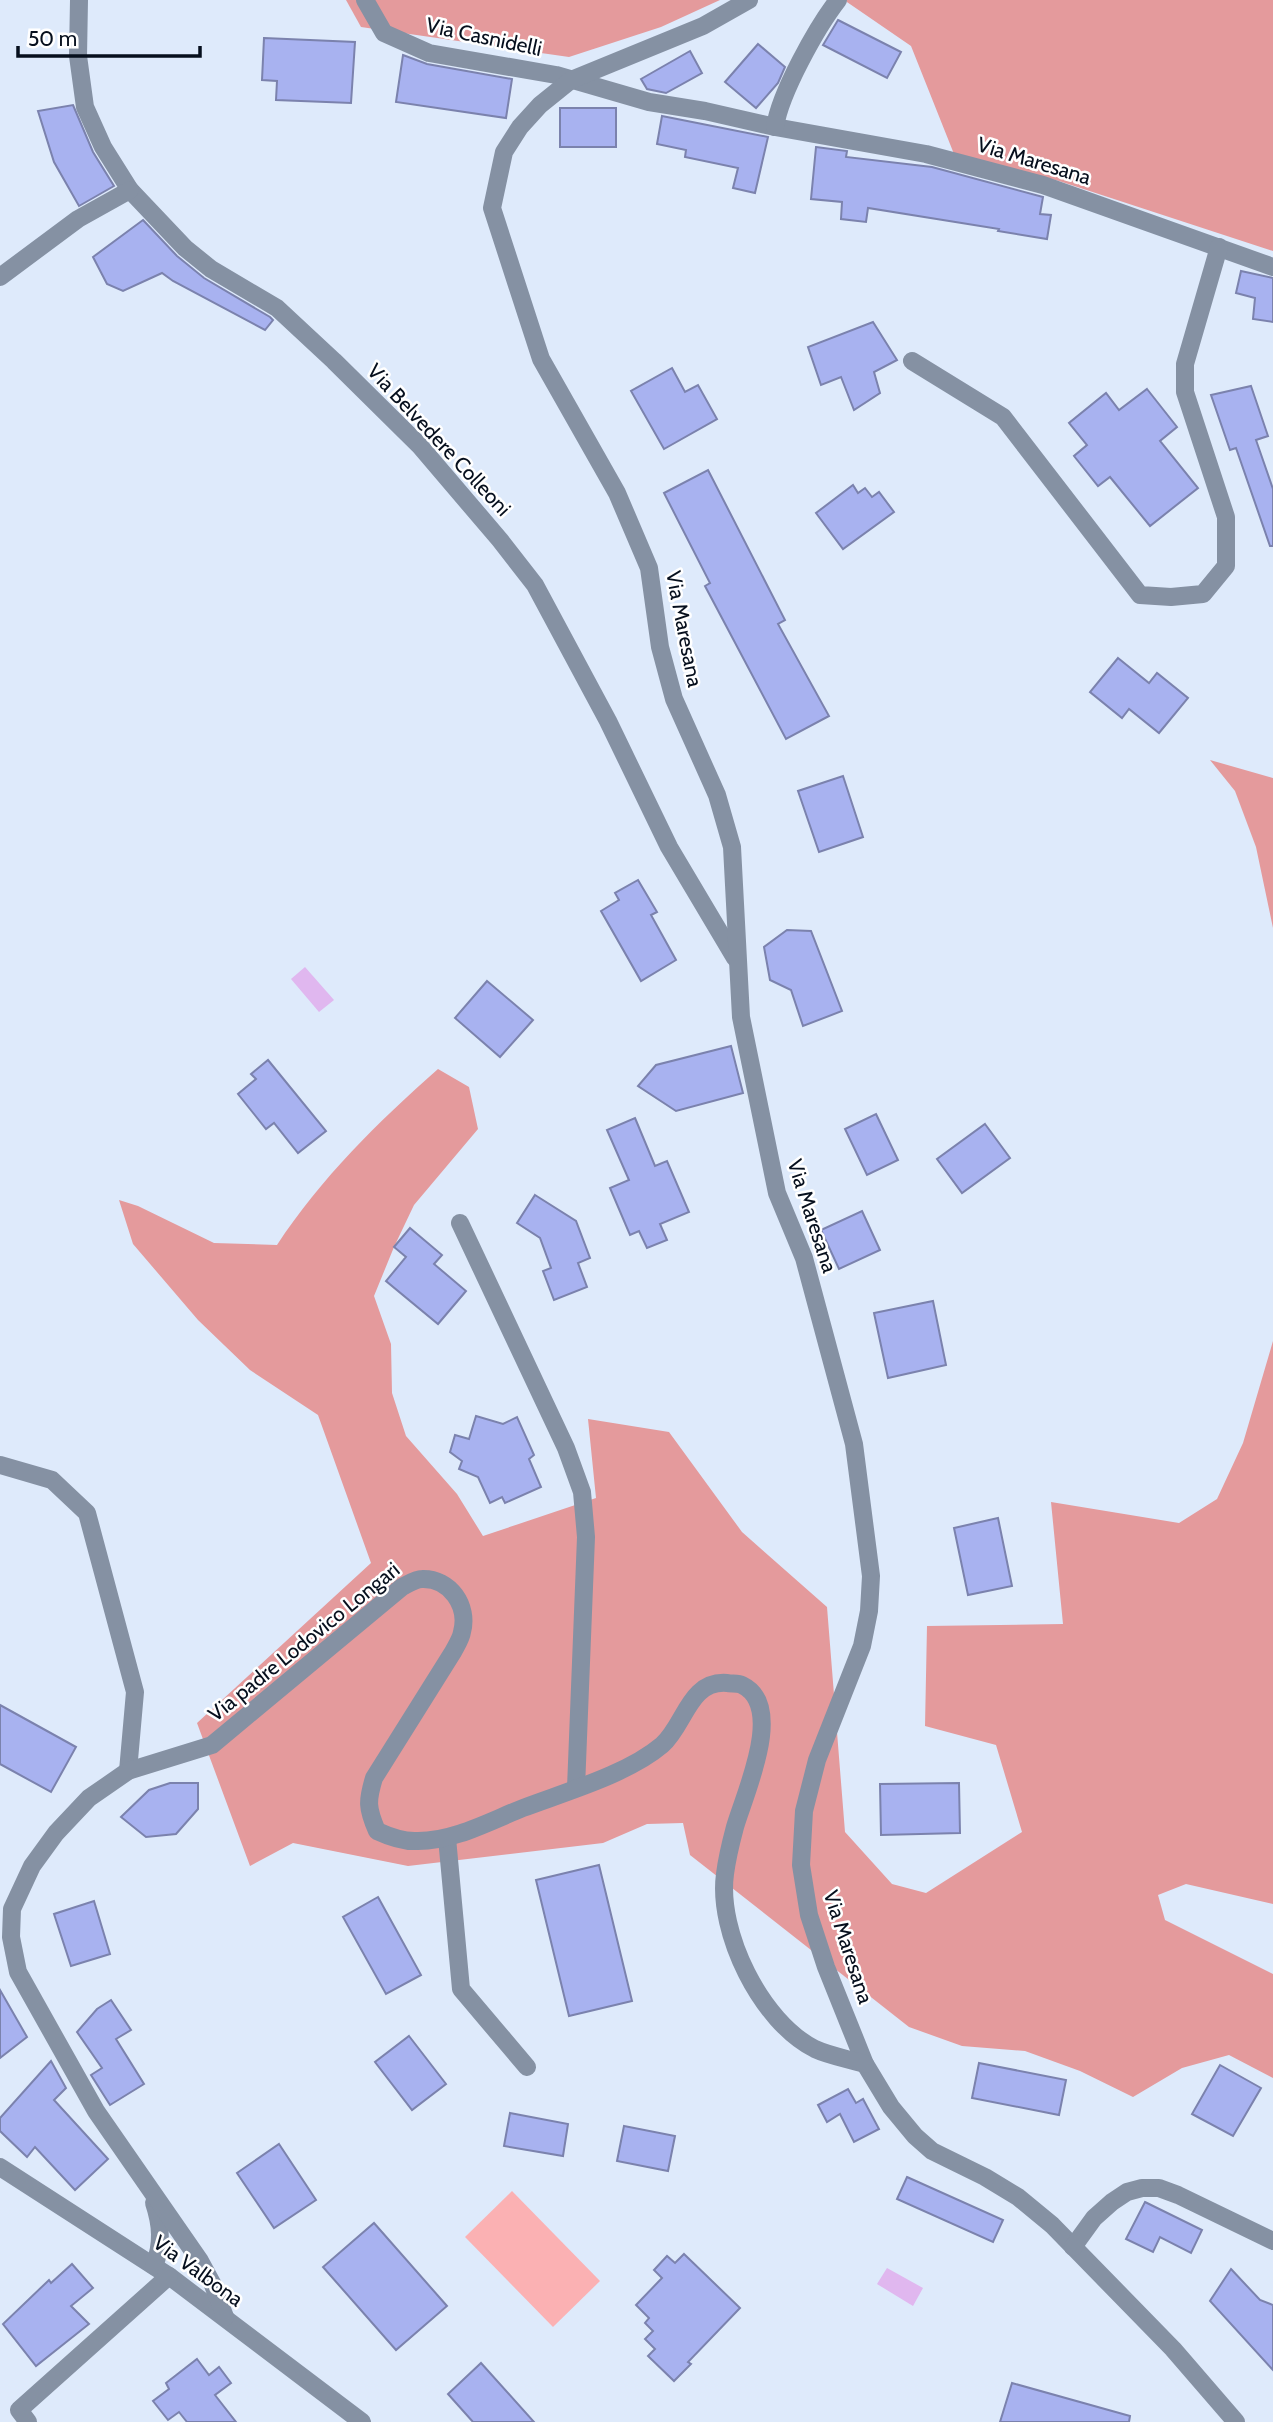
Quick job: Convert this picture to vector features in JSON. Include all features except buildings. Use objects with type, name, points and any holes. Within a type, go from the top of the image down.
[{"type":"street","name":"Via Belvedere Colleoni","points":[[79,0],[78,56],[85,107],[103,147],[130,190],[185,248],[211,269],[277,308],[334,361],[419,445],[500,540],[535,585],[608,721],[669,847],[736,961]]},
{"type":"street","name":"Via Casnidelli","points":[[365,0],[384,33],[429,53],[571,80]]},
{"type":"street","points":[[571,80],[703,26],[749,0]]},
{"type":"street","points":[[775,127],[778,112],[799,68],[824,18],[838,0]]},
{"type":"street","name":"Via Maresana","points":[[1236,2422],[1173,2349],[1052,2225],[1018,2197],[985,2176],[932,2151],[915,2136],[891,2107],[865,2064],[826,1967],[809,1915],[801,1865],[804,1811],[817,1760],[862,1646],[869,1611],[871,1576],[854,1444],[804,1258],[777,1193],[741,1017],[732,847],[717,795],[674,699],[660,647],[649,568],[617,493],[541,359],[492,208],[505,152],[520,127],[540,105],[571,80],[649,102],[926,154],[1017,178],[1273,267]]},
{"type":"street","points":[[0,277],[78,219],[130,190]]},
{"type":"street","points":[[912,361],[1003,417],[1140,595],[1171,597],[1203,594],[1226,566],[1226,517],[1185,392],[1185,364],[1219,247]]},
{"type":"street","points":[[460,1223],[566,1448],[582,1493],[586,1537],[576,1788]]},
{"type":"street","points":[[0,1465],[52,1480],[86,1513],[135,1692],[128,1771]]},
{"type":"street","name":"Via padre Lodovico Longari","points":[[225,2317],[213,2285],[187,2239],[96,2111],[18,1972],[10,1937],[12,1909],[32,1866],[56,1833],[89,1798],[128,1771],[212,1745],[402,1587],[420,1578],[442,1582],[455,1594],[462,1608],[463,1631],[453,1653],[374,1778],[368,1798],[369,1812],[377,1831],[390,1837],[416,1842],[447,1838],[576,1788],[629,1766],[663,1744],[698,1691],[718,1682],[742,1685],[756,1696],[762,1713],[762,1731],[759,1752],[734,1828],[724,1876],[727,1915],[749,1979],[769,2009],[792,2034],[815,2049],[865,2064]]},
{"type":"street","points":[[447,1838],[461,1989],[527,2067]]},
{"type":"street","name":"Via Valbona","points":[[0,2167],[161,2271],[362,2422]]},
{"type":"street","points":[[1073,2247],[1094,2218],[1112,2202],[1127,2192],[1142,2188],[1159,2188],[1169,2192],[1273,2241]]},
{"type":"street","name":"Via padre Lodovico Longari","points":[[149,2189],[161,2234],[158,2255],[161,2271]]},
{"type":"street","points":[[28,2422],[19,2410],[161,2271]]},
{"type":"shaded area","points":[[346,0],[720,0],[661,27],[569,57],[361,27]]},
{"type":"shaded area","points":[[844,0],[1273,0],[1273,251],[1059,181],[954,154],[911,46]]},
{"type":"shaded area","points":[[1210,760],[1273,778],[1273,928],[1256,847],[1235,791]]},
{"type":"shaded area","points":[[305,967],[334,1000],[319,1012],[291,979]]},
{"type":"shaded area","points":[[438,1069],[469,1087],[478,1129],[414,1205],[374,1296],[391,1344],[392,1393],[406,1436],[457,1494],[483,1536],[596,1498],[588,1419],[669,1432],[742,1532],[827,1607],[845,1832],[892,1884],[926,1893],[1022,1832],[996,1745],[925,1726],[927,1626],[1063,1624],[1051,1502],[1179,1523],[1217,1499],[1243,1443],[1273,1341],[1273,1904],[1186,1884],[1158,1895],[1165,1920],[1273,1974],[1273,2078],[1229,2055],[1182,2068],[1133,2097],[1080,2071],[1025,2051],[962,2046],[909,2027],[690,1855],[683,1823],[647,1824],[603,1843],[408,1866],[293,1843],[250,1866],[197,1723],[371,1563],[318,1415],[250,1370],[198,1320],[133,1244],[119,1200],[138,1206],[214,1243],[277,1245],[312,1197],[351,1152]]},
{"type":"shaded area","points":[[512,2191],[600,2281],[553,2327],[465,2237]]},
{"type":"shaded area","points":[[887,2268],[923,2288],[913,2306],[877,2284]]}]
